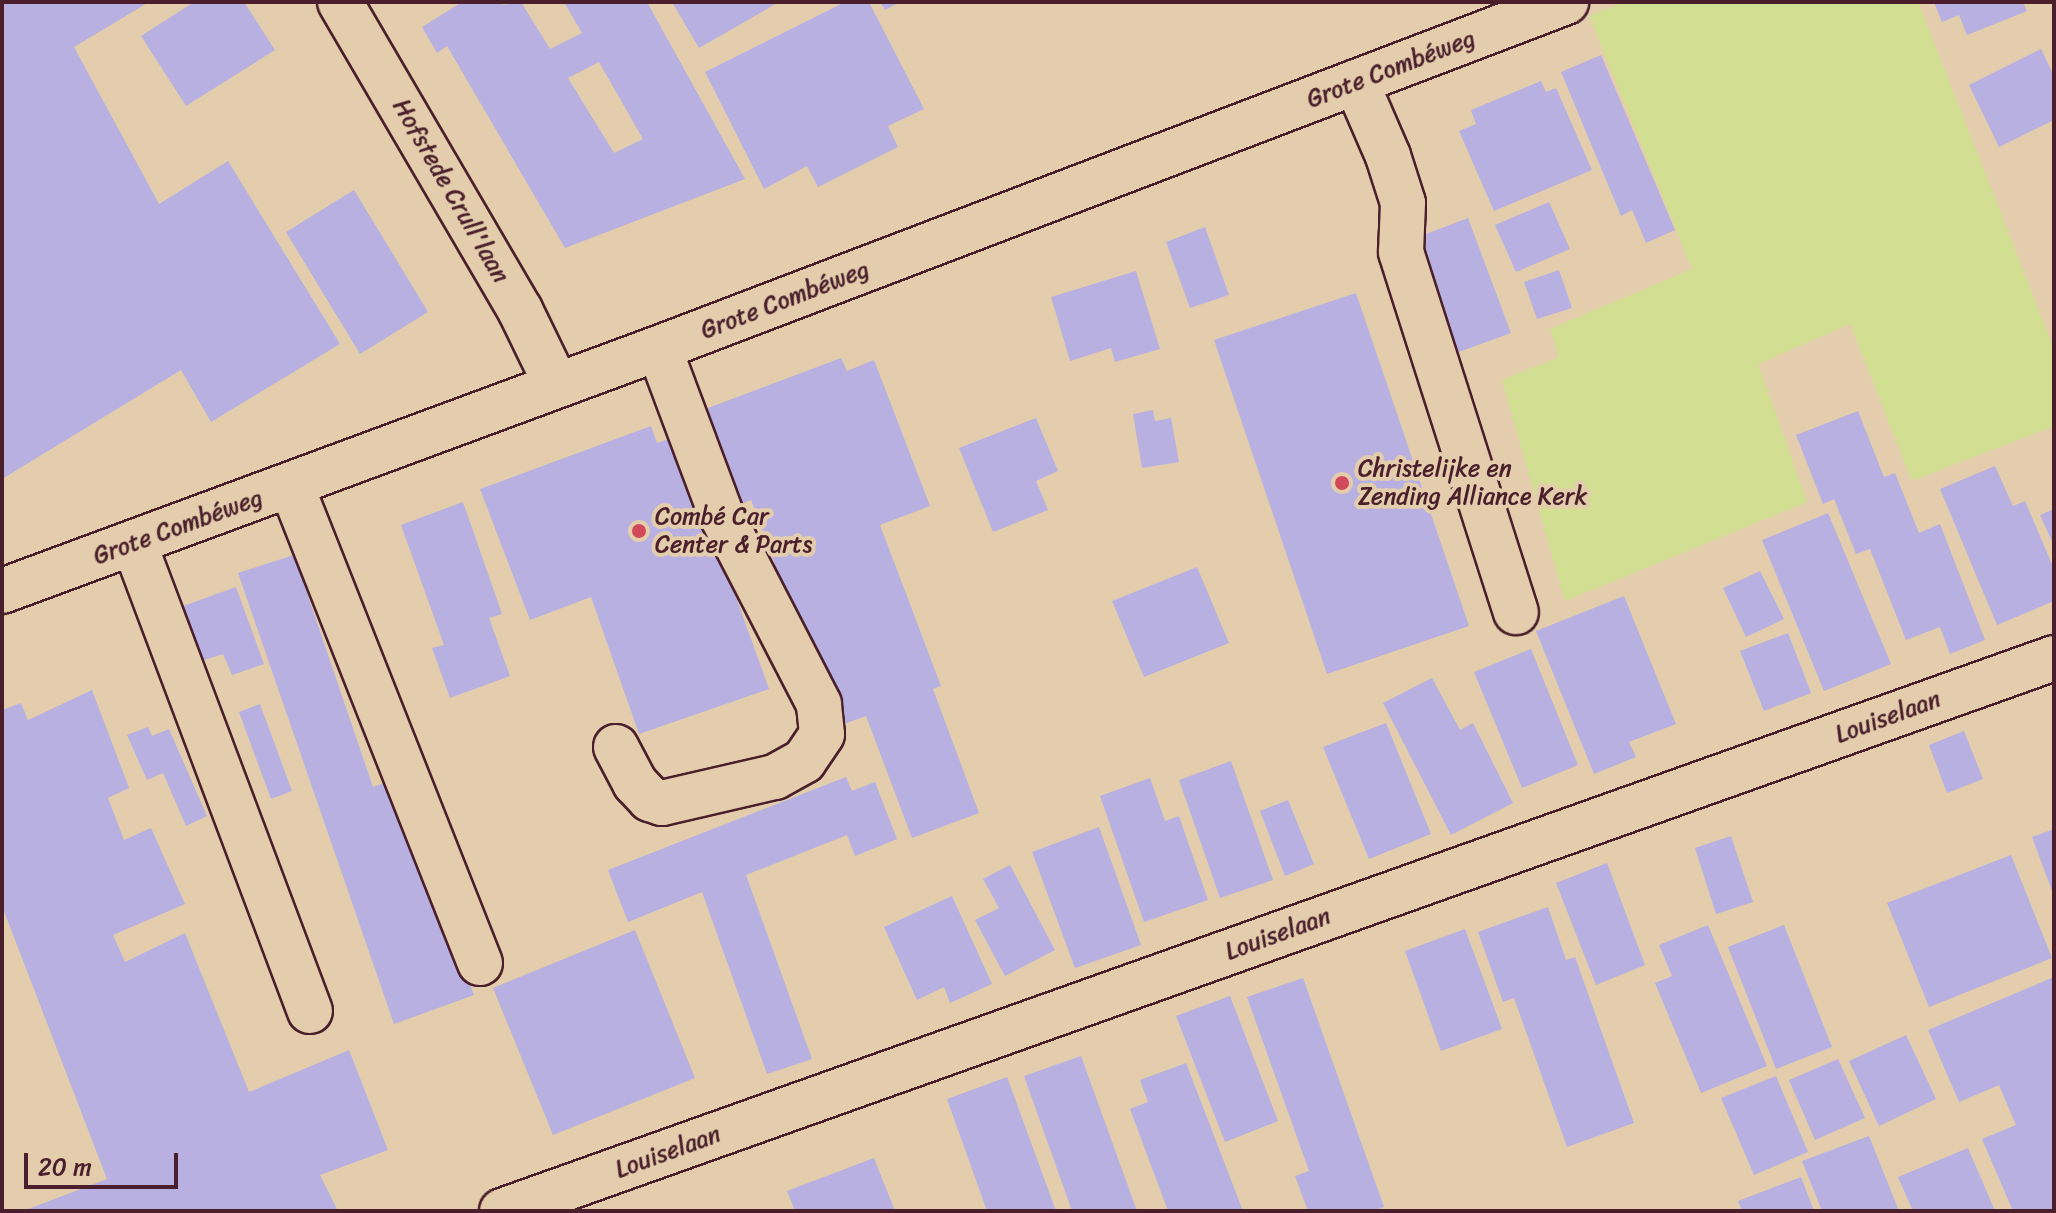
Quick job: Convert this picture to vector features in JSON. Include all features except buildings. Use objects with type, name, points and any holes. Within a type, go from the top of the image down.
[{"type":"street","name":"Hofstede Crull'laan","points":[[340,2],[520,310],[556,384]]},
{"type":"street","name":"Grote Combéweg","points":[[2,591],[659,348],[1566,2]]},
{"type":"street","points":[[1356,82],[1388,156],[1403,203],[1401,252],[1516,612]]},
{"type":"street","points":[[616,747],[635,783],[650,799],[662,803],[775,777],[804,761],[822,734],[819,704],[721,514],[659,348]]},
{"type":"street","points":[[291,485],[480,963]]},
{"type":"street","points":[[134,543],[310,1011]]},
{"type":"street","name":"Louiselaan","points":[[502,1211],[2054,658]]},
{"type":"green space","points":[[1625,2],[1918,2],[2054,349],[2054,426],[1912,481],[1850,324],[1758,364],[1807,502],[1565,601],[1502,380],[1559,357],[1550,329],[1692,269],[1589,16]]},
{"type":"place","name":"Christelijke en Zending Alliance Kerk","points":[[1342,483]]},
{"type":"place","name":"Combé Car Center & Parts","points":[[639,531]]}]
